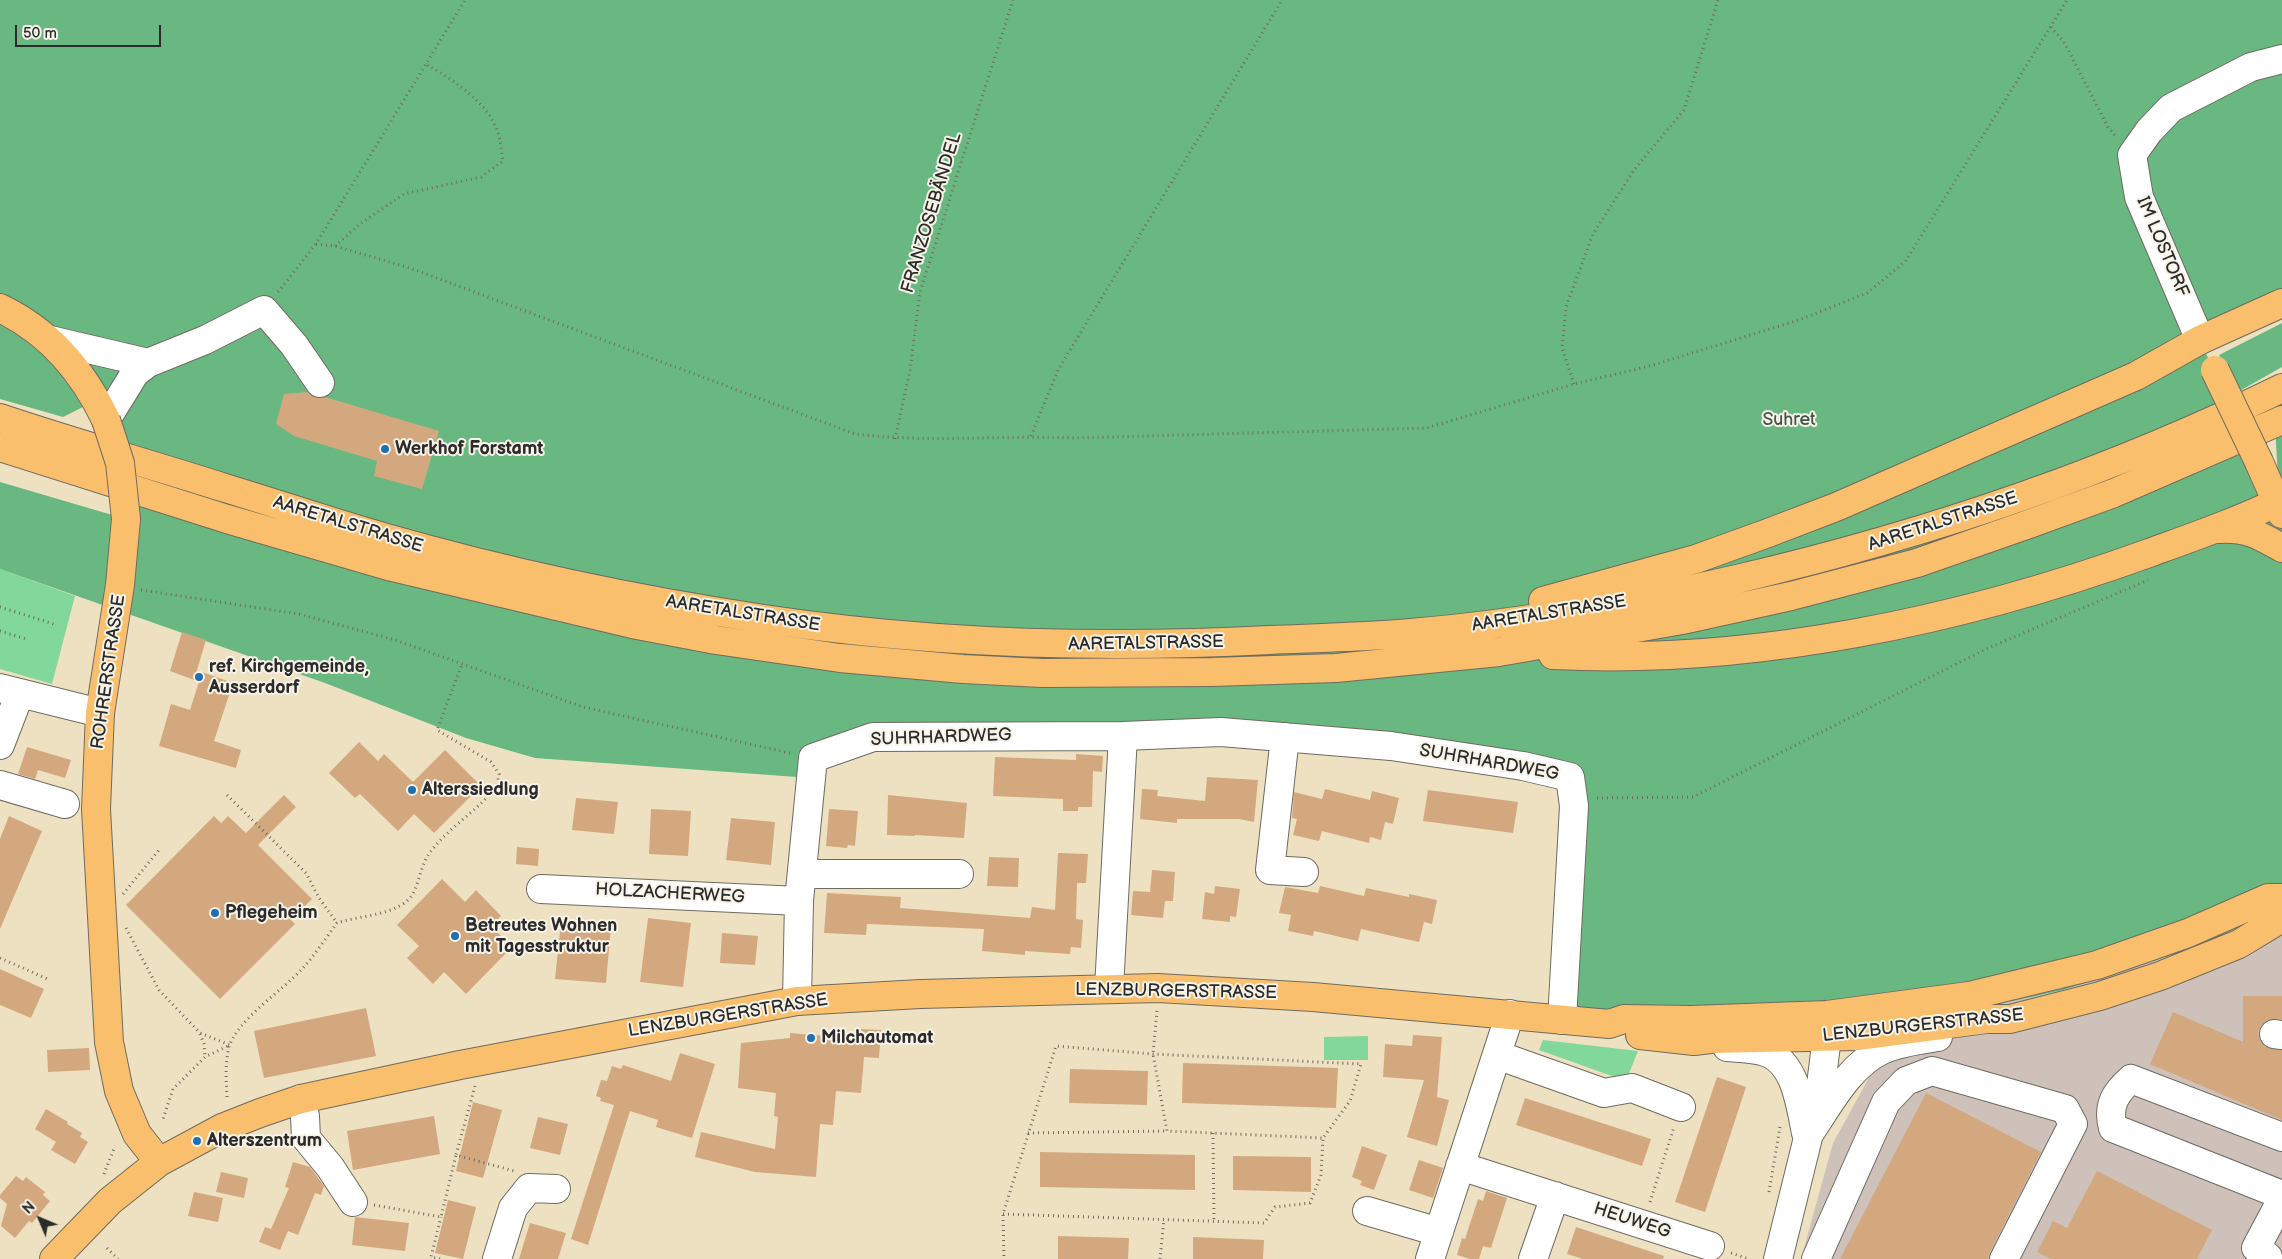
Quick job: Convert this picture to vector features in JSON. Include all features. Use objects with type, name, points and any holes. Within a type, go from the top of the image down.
[{"type":"main road","points":[[1408,634],[1589,589],[1696,558],[1768,534],[1891,484],[2136,376],[2200,340],[2282,303]]},
{"type":"main road","name":"ROHRERSTRASSE","points":[[0,308],[42,333],[66,357],[101,410],[124,480],[126,519],[120,585],[100,713],[96,809],[109,1042],[119,1091],[137,1134],[159,1162]]},
{"type":"main road","points":[[1499,652],[1612,658],[1724,650],[1826,638],[1966,610],[2030,593],[2103,570],[2280,506],[2200,340]]},
{"type":"main road","name":"AARETALSTRASSE","points":[[0,418],[383,537],[542,578],[710,611],[886,634],[988,642],[1070,645],[1197,644],[1408,634],[1530,619],[1611,606],[1780,569],[1870,546],[1971,514],[2106,465],[2196,428],[2282,388]]},
{"type":"main road","name":"AARETALSTRASSE","points":[[0,447],[227,519],[392,567],[632,624],[799,652],[936,667],[1042,673],[1297,671],[1410,662],[1499,652],[1691,618],[1791,596],[1918,563],[2114,493],[2282,420]]},
{"type":"main road","points":[[2215,529],[2236,527],[2252,531],[2282,548]]},
{"type":"main road","name":"LENZBURGERSTRASSE","points":[[54,1259],[110,1201],[159,1162],[222,1128],[301,1099],[482,1061],[798,1001],[920,994],[1158,988],[1313,997],[1609,1024],[1624,1019],[1922,1028],[1987,1019],[2010,1019],[2100,996],[2160,976],[2239,944],[2278,899]]},
{"type":"main road","name":"LENZBURGERSTRASSE","points":[[1609,1024],[1621,1033],[1694,1041],[1827,1026],[1969,996],[2097,965],[2278,899]]},
{"type":"main road","points":[[2239,944],[2261,939],[2282,928]]},
{"type":"street","points":[[2132,155],[2149,131],[2171,108],[2251,67],[2282,59]]},
{"type":"street","name":"IM LOSTORF","points":[[2132,155],[2139,197],[2200,340]]},
{"type":"street","points":[[101,410],[148,363],[204,340],[264,310],[294,344],[320,383]]},
{"type":"street","points":[[50,340],[148,363]]},
{"type":"street","points":[[0,745],[10,691],[100,713]]},
{"type":"street","name":"SUHRHARDWEG","points":[[813,758],[873,736],[1123,736],[1221,732],[1391,746],[1523,766],[1570,777],[1574,806],[1562,1020]]},
{"type":"street","points":[[1109,988],[1123,736]]},
{"type":"street","points":[[1285,737],[1270,870],[1304,872]]},
{"type":"street","points":[[798,1001],[799,901],[813,758]]},
{"type":"street","points":[[0,785],[65,804]]},
{"type":"street","points":[[803,874],[959,874]]},
{"type":"street","name":"HOLZACHERWEG","points":[[541,889],[799,901]]},
{"type":"street","points":[[1430,1259],[1510,1014]]},
{"type":"street","points":[[1807,1137],[1858,1066],[1882,1050],[1909,1042],[1951,1035],[2010,1019]]},
{"type":"street","points":[[1778,1259],[1821,1084],[1827,1026]]},
{"type":"street","points":[[1694,1041],[1710,1046],[1762,1050],[1776,1056],[1787,1068],[1796,1091],[1807,1137]]},
{"type":"street","points":[[1497,1055],[1604,1093],[1632,1088],[1681,1107]]},
{"type":"street","points":[[1816,1259],[1886,1102],[1906,1080],[1932,1072],[2065,1109],[2073,1124],[2004,1259]]},
{"type":"street","points":[[2282,1137],[2131,1079],[2118,1090],[2109,1114],[2113,1128],[2282,1195]]},
{"type":"street","points":[[301,1099],[306,1138],[330,1167],[353,1202]]},
{"type":"street","name":"HEUWEG","points":[[1460,1166],[1710,1246]]},
{"type":"street","points":[[496,1259],[513,1208],[529,1188],[556,1190]]},
{"type":"street","points":[[1533,1259],[1555,1196]]},
{"type":"street","points":[[2268,1258],[2256,1248],[2282,1200]]},
{"type":"street","points":[[1368,1212],[1438,1232]]},
{"type":"path","points":[[264,310],[316,244],[465,0]]},
{"type":"path","name":"FRANZOSEBÄNDEL","points":[[895,439],[910,370],[920,292],[1013,0]]},
{"type":"path","points":[[1031,436],[1058,370],[1282,0]]},
{"type":"path","points":[[1574,384],[1562,348],[1566,307],[1592,234],[1634,170],[1684,110],[1718,0]]},
{"type":"path","points":[[316,244],[335,246],[410,268],[855,434],[895,439],[1031,436],[1074,438],[1427,428],[1574,384],[1650,366],[1726,343],[1799,320],[1867,293],[1905,262],[2067,0]]},
{"type":"path","points":[[2050,27],[2064,42],[2108,127],[2132,155]]},
{"type":"path","points":[[335,246],[360,224],[404,194],[481,177],[503,161],[497,129],[478,102],[453,79],[426,64]]},
{"type":"path","points":[[1573,797],[1694,797],[1986,649],[2153,578]]},
{"type":"path","points":[[120,585],[148,592],[300,614],[395,640],[583,707],[813,758]]},
{"type":"path","points":[[0,607],[57,625]]},
{"type":"path","points":[[0,631],[26,639]]},
{"type":"path","points":[[227,1097],[226,1068],[230,1045],[243,1025],[266,1001],[302,969],[337,923],[392,910],[406,903],[415,890],[420,872],[428,856],[497,786],[499,774],[491,762],[437,730],[462,664]]},
{"type":"path","points":[[227,795],[306,874],[319,898],[337,923]]},
{"type":"path","points":[[120,899],[159,850]]},
{"type":"path","points":[[122,919],[159,990],[200,1033],[204,1044],[205,1057]]},
{"type":"path","points":[[0,958],[50,980]]},
{"type":"path","points":[[1158,988],[1153,1054],[1167,1131]]},
{"type":"path","points":[[200,1033],[230,1045]]},
{"type":"path","points":[[162,1119],[173,1090],[205,1057],[230,1045]]},
{"type":"path","points":[[1003,1214],[1264,1223],[1275,1207],[1310,1204],[1321,1175],[1323,1138],[1350,1101],[1361,1064],[1153,1054],[1056,1046],[1003,1214],[1004,1259]]},
{"type":"path","points":[[440,1259],[431,1257],[482,1061]]},
{"type":"path","points":[[1643,1224],[1681,1107]]},
{"type":"path","points":[[1028,1133],[1167,1131],[1323,1138]]},
{"type":"path","points":[[1213,1133],[1214,1221]]},
{"type":"path","points":[[456,1155],[514,1171],[529,1188]]},
{"type":"path","points":[[353,1202],[440,1217]]},
{"type":"path","points":[[1160,1259],[1164,1220]]},
{"type":"path","points":[[107,1248],[118,1259]]},
{"type":"shaded area","points":[[2282,907],[2282,1259],[1801,1259],[1833,1143],[1871,1074],[1931,1019],[2063,990],[2181,952]]},
{"type":"green space","name":"Suhret","points":[[0,0],[2282,0],[2282,303],[2200,341],[2282,514],[2282,907],[2181,952],[2063,990],[1931,1019],[1562,1020],[1570,777],[1391,746],[944,735],[813,758],[811,778],[535,758],[466,738],[325,683],[0,569],[0,482],[126,519],[97,400],[63,417],[0,399]]},
{"type":"green space","points":[[2282,323],[2282,367],[2236,393],[2219,355]]},
{"type":"green space","points":[[2282,420],[2282,477],[2278,479],[2275,424]]},
{"type":"green space","points":[[0,569],[75,596],[52,684],[0,669]]},
{"type":"green space","points":[[1368,1036],[1368,1060],[1324,1060],[1324,1037]]},
{"type":"green space","points":[[1543,1040],[1638,1051],[1626,1081],[1539,1050]]},
{"type":"building","name":"Werkhof Forstamt","points":[[308,392],[314,397],[325,397],[439,431],[422,489],[374,476],[377,461],[294,436],[276,424],[284,394]]},
{"type":"building","points":[[182,632],[206,640],[194,680],[170,671]]},
{"type":"building","points":[[202,672],[233,683],[214,741],[241,750],[236,768],[159,746],[171,704],[190,710]]},
{"type":"building","name":"Alterssiedlung","points":[[359,742],[378,761],[384,754],[413,782],[445,750],[481,786],[434,833],[414,814],[398,831],[360,794],[355,798],[329,773]]},
{"type":"building","points":[[27,747],[71,760],[65,778],[38,770],[35,779],[18,774]]},
{"type":"building","points":[[1076,754],[1103,756],[1102,772],[1093,771],[1092,807],[1078,807],[1078,811],[1063,811],[1063,799],[993,796],[995,757],[1076,760]]},
{"type":"building","points":[[1207,777],[1258,780],[1254,822],[1239,819],[1177,819],[1177,823],[1140,819],[1142,789],[1158,790],[1157,796],[1205,801]]},
{"type":"building","points":[[1325,789],[1370,800],[1372,791],[1399,798],[1393,824],[1385,822],[1381,840],[1370,837],[1369,843],[1322,831],[1319,841],[1293,835],[1297,819],[1292,818],[1294,792],[1322,799]]},
{"type":"building","points":[[1428,790],[1518,802],[1513,833],[1423,821]]},
{"type":"building","name":"Pflegeheim","points":[[284,795],[296,807],[258,845],[312,899],[291,920],[295,924],[220,999],[126,905],[214,816],[221,823],[228,816],[246,833]]},
{"type":"building","points":[[888,795],[967,803],[964,838],[887,835]]},
{"type":"building","points":[[576,798],[618,802],[614,834],[572,830]]},
{"type":"building","points":[[651,809],[691,811],[688,856],[649,854]]},
{"type":"building","points":[[829,809],[858,811],[855,846],[848,845],[847,848],[826,846]]},
{"type":"building","points":[[9,816],[42,831],[0,929],[0,839]]},
{"type":"building","points":[[731,818],[775,822],[771,865],[726,860]]},
{"type":"building","points":[[517,847],[539,849],[538,866],[516,864]]},
{"type":"building","points":[[1058,853],[1088,854],[1086,883],[1077,883],[1076,919],[1083,920],[1081,948],[1071,947],[1070,954],[1025,951],[1025,955],[982,951],[984,929],[867,924],[866,935],[824,933],[827,893],[901,897],[900,908],[1030,918],[1032,907],[1055,910]]},
{"type":"building","points":[[989,857],[1019,858],[1018,887],[987,886]]},
{"type":"building","points":[[1152,870],[1175,872],[1173,901],[1165,901],[1163,918],[1131,915],[1133,891],[1150,892]]},
{"type":"building","name":"Betreutes Wohnen mit Tagesstruktur","points":[[442,879],[465,902],[476,890],[501,916],[491,926],[512,947],[466,994],[444,972],[433,984],[407,958],[419,946],[397,925]]},
{"type":"building","points":[[1215,886],[1240,889],[1236,917],[1230,916],[1230,922],[1202,919],[1205,892],[1214,894]]},
{"type":"building","points":[[1320,886],[1364,896],[1366,888],[1409,897],[1409,894],[1437,900],[1432,924],[1424,922],[1419,942],[1361,929],[1358,941],[1314,931],[1313,936],[1288,931],[1291,915],[1279,913],[1285,887],[1318,893]]},
{"type":"building","points":[[648,918],[691,923],[683,987],[640,982]]},
{"type":"building","points":[[561,922],[611,927],[606,983],[555,979]]},
{"type":"building","points":[[722,933],[758,936],[755,965],[720,963]]},
{"type":"building","points":[[0,969],[44,989],[31,1018],[0,1005]]},
{"type":"building","points":[[2243,996],[2282,996],[2282,1019],[2268,1020],[2261,1025],[2258,1033],[2265,1047],[2282,1050],[2282,1120],[2150,1064],[2173,1012],[2243,1042]]},
{"type":"building","points":[[366,1008],[376,1056],[264,1078],[254,1031]]},
{"type":"building","points":[[861,1029],[881,1030],[879,1058],[864,1057],[861,1093],[836,1091],[833,1125],[820,1124],[816,1177],[755,1172],[695,1157],[701,1132],[775,1149],[778,1117],[774,1116],[776,1093],[738,1088],[741,1043],[790,1038],[790,1033],[860,1039]]},
{"type":"building","points":[[1413,1035],[1442,1037],[1437,1097],[1449,1100],[1437,1146],[1407,1137],[1424,1080],[1383,1077],[1385,1044],[1412,1046]]},
{"type":"building","points":[[89,1048],[90,1070],[48,1072],[47,1050]]},
{"type":"building","points":[[680,1053],[715,1064],[692,1138],[656,1127],[658,1120],[630,1111],[588,1245],[571,1239],[614,1105],[600,1101],[601,1098],[596,1096],[601,1080],[607,1081],[612,1066],[621,1069],[623,1065],[671,1081]]},
{"type":"building","points":[[1183,1063],[1338,1068],[1336,1108],[1182,1103]]},
{"type":"building","points":[[1070,1069],[1148,1071],[1147,1105],[1069,1103]]},
{"type":"building","points":[[1717,1077],[1746,1087],[1705,1212],[1675,1202]]},
{"type":"building","points":[[1926,1093],[2041,1152],[1988,1259],[1840,1259]]},
{"type":"building","points":[[1525,1098],[1651,1139],[1642,1166],[1516,1125]]},
{"type":"building","points":[[473,1102],[502,1110],[483,1178],[456,1171]]},
{"type":"building","points":[[46,1109],[82,1133],[80,1137],[88,1142],[75,1164],[51,1150],[56,1142],[35,1129]]},
{"type":"building","points":[[434,1116],[440,1154],[353,1170],[347,1131]]},
{"type":"building","points":[[538,1117],[568,1124],[560,1155],[530,1148]]},
{"type":"building","points":[[1362,1146],[1387,1155],[1374,1190],[1360,1185],[1362,1181],[1352,1177]]},
{"type":"building","points":[[1040,1152],[1195,1155],[1195,1190],[1040,1187]]},
{"type":"building","points":[[1233,1156],[1311,1157],[1311,1192],[1233,1190]]},
{"type":"building","points":[[1419,1160],[1443,1168],[1433,1198],[1409,1190]]},
{"type":"building","points":[[293,1162],[310,1167],[324,1186],[321,1195],[315,1193],[298,1235],[288,1231],[280,1250],[259,1242],[265,1227],[271,1229],[289,1188],[285,1187]]},
{"type":"building","points":[[2097,1171],[2212,1230],[2197,1259],[2051,1259],[2037,1252],[2053,1221],[2067,1228]]},
{"type":"building","points":[[221,1172],[248,1178],[244,1198],[216,1192]]},
{"type":"building","points":[[16,1176],[23,1181],[26,1177],[45,1192],[43,1195],[50,1201],[32,1223],[29,1221],[15,1238],[1,1226],[7,1204],[0,1198],[0,1195]]},
{"type":"building","points":[[1486,1191],[1507,1198],[1491,1248],[1483,1246],[1479,1259],[1470,1259],[1457,1255],[1462,1238],[1465,1239],[1478,1199],[1483,1201]]},
{"type":"building","points":[[194,1192],[223,1198],[218,1222],[188,1216]]},
{"type":"building","points":[[448,1200],[476,1207],[463,1259],[435,1253]]},
{"type":"building","points":[[355,1217],[409,1223],[405,1251],[352,1245]]},
{"type":"building","points":[[530,1223],[566,1233],[558,1259],[519,1259]]},
{"type":"building","points":[[1576,1227],[1664,1256],[1663,1259],[1583,1259],[1567,1254]]},
{"type":"building","points":[[1058,1236],[1129,1238],[1128,1259],[1058,1259]]},
{"type":"building","points":[[1193,1237],[1264,1240],[1263,1259],[1193,1259]]},
{"type":"place","name":"Werkhof Forstamt","points":[[385,449]]},
{"type":"place","name":"ref. Kirchgemeinde, Ausserdorf","points":[[199,677]]},
{"type":"place","name":"Alterssiedlung","points":[[412,790]]},
{"type":"place","name":"Pflegeheim","points":[[215,913]]},
{"type":"place","name":"Betreutes Wohnen mit Tagesstruktur","points":[[455,936]]},
{"type":"place","name":"Milchautomat","points":[[811,1038]]},
{"type":"place","name":"Alterszentrum","points":[[197,1141]]}]
